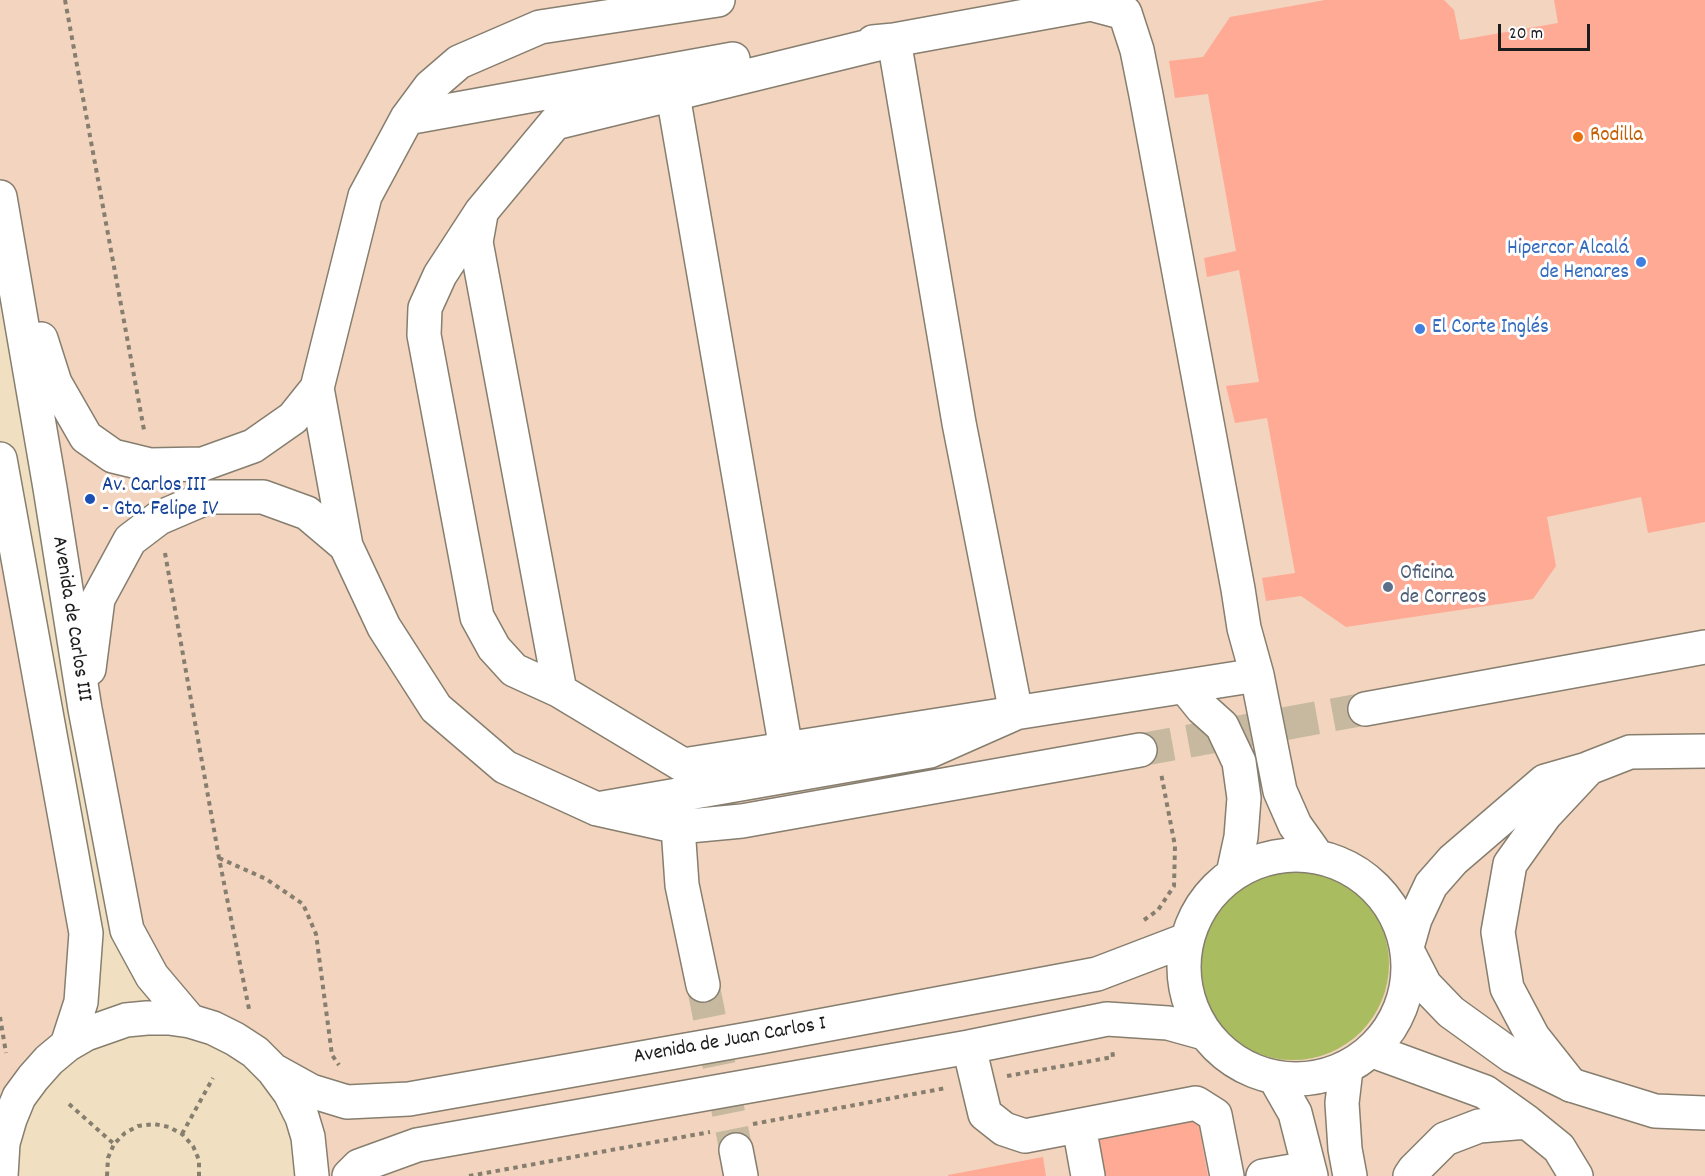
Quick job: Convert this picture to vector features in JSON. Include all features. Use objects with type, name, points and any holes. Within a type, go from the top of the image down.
[{"type":"main road","points":[[718,0],[540,27],[459,62],[430,87],[407,118],[365,196],[317,388],[346,546],[384,627],[436,708],[505,767],[597,809],[678,827],[742,820],[1140,750]]},
{"type":"main road","points":[[1257,675],[683,765],[560,691],[514,670],[494,648],[477,617],[424,335],[425,308],[440,275],[481,212],[555,123],[894,40],[1091,4],[1125,13],[1137,50],[1146,95],[1244,628],[1257,675],[1280,791],[1295,825],[1317,856]]},
{"type":"main road","points":[[407,118],[793,49],[894,40]]},
{"type":"main road","points":[[894,40],[959,423],[1016,713]]},
{"type":"main road","points":[[673,95],[786,749]]},
{"type":"main road","name":"Avenida de Carlos III","points":[[0,197],[85,710],[127,930],[152,976],[190,1021]]},
{"type":"main road","points":[[481,212],[476,242],[560,691]]},
{"type":"main road","points":[[7,237],[55,383],[86,437],[113,456],[150,465],[203,464],[253,446],[293,418],[317,388]]},
{"type":"main road","name":"Avenida de Carlos III","points":[[0,459],[86,933],[81,1002],[67,1045]]},
{"type":"main road","points":[[85,710],[98,598],[130,540],[159,518],[208,497],[262,497],[307,513],[346,546]]},
{"type":"main road","points":[[1365,709],[1705,647]]},
{"type":"main road","points":[[1185,687],[1221,726],[1239,762],[1244,798],[1241,837],[1233,874]]},
{"type":"main road","points":[[597,809],[930,751],[1016,713]]},
{"type":"main road","points":[[1705,750],[1630,752],[1589,768],[1545,781],[1453,860],[1431,885],[1414,919],[1408,949],[1408,988],[1395,1022],[1372,1051],[1346,1069],[1311,1079],[1275,1078],[1248,1069],[1231,1059],[1223,1054],[1204,1033],[1189,1004],[1183,972],[1186,940],[1196,914],[1212,891],[1233,874],[1259,861],[1288,855],[1317,856],[1350,868],[1378,890],[1398,919],[1408,949],[1425,985],[1451,1012],[1512,1056],[1571,1085],[1655,1110],[1705,1113]]},
{"type":"main road","points":[[1571,1085],[1533,1037],[1507,988],[1498,932],[1510,864],[1545,815],[1589,768]]},
{"type":"main road","points":[[678,827],[682,885],[703,985]]},
{"type":"main road","name":"Avenida de Juan Carlos I","points":[[273,1070],[311,1091],[347,1102],[409,1099],[1097,974],[1186,940]]},
{"type":"main road","points":[[1,1176],[5,1124],[33,1077],[49,1060],[67,1045],[105,1026],[126,1020],[169,1018],[213,1028],[235,1039],[255,1052],[273,1070],[290,1093],[302,1117],[308,1137],[312,1176]]},
{"type":"main road","points":[[349,1176],[359,1166],[417,1146],[769,1081],[969,1047],[1107,1019],[1168,1023],[1204,1033]]},
{"type":"main road","points":[[969,1047],[985,1114],[1004,1129],[1025,1136],[1196,1103],[1215,1115],[1227,1176]]},
{"type":"main road","points":[[1372,1051],[1485,1092],[1559,1148],[1576,1176]]},
{"type":"main road","points":[[1346,1069],[1342,1103],[1345,1149],[1350,1176]]},
{"type":"main road","points":[[1263,1176],[1310,1172],[1295,1113],[1275,1078]]},
{"type":"main road","points":[[1410,1176],[1445,1139],[1479,1126],[1527,1122]]},
{"type":"main road","points":[[1079,1126],[1088,1176]]},
{"type":"path","points":[[0,1017],[6,1053]]},
{"type":"path","points":[[182,1134],[213,1078]]},
{"type":"path","points":[[69,1104],[114,1144]]},
{"type":"path","points":[[107,1176],[108,1158],[114,1144],[125,1133],[138,1126],[154,1124],[169,1127],[182,1134],[192,1146],[199,1160],[199,1176]]},
{"type":"shaded area","points":[[0,0],[1705,0],[1705,1176],[312,1176],[302,1117],[152,976],[0,197]]},
{"type":"shaded area","points":[[0,493],[86,933],[49,1060],[0,1176]]},
{"type":"green space","points":[[1293,868],[1312,870],[1330,876],[1361,896],[1381,927],[1387,945],[1389,964],[1387,983],[1381,1001],[1361,1032],[1330,1052],[1312,1058],[1293,1060],[1274,1058],[1256,1052],[1225,1032],[1205,1001],[1199,983],[1197,964],[1199,945],[1205,927],[1225,896],[1256,876],[1274,870]]},
{"type":"building","name":"El Corte Inglés","points":[[1325,0],[1444,0],[1454,10],[1460,40],[1558,23],[1554,0],[1705,0],[1705,522],[1648,533],[1641,497],[1547,517],[1556,566],[1533,599],[1346,627],[1301,596],[1266,601],[1262,578],[1295,573],[1267,418],[1235,423],[1226,386],[1259,382],[1239,270],[1207,277],[1204,258],[1236,251],[1208,94],[1175,98],[1169,61],[1203,57],[1230,17]]},
{"type":"building","points":[[1196,1110],[1208,1176],[1105,1176],[1096,1127]]},
{"type":"building","points":[[1043,1157],[1046,1176],[948,1176],[948,1175]]},
{"type":"tunnel","points":[[1140,750],[1365,709]]},
{"type":"tunnel","points":[[703,985],[736,1150]]},
{"type":"place","name":"Rodilla","points":[[1578,137]]},
{"type":"place","name":"Hipercor Alcalá de Henares","points":[[1641,262]]},
{"type":"place","name":"El Corte Inglés","points":[[1420,329]]},
{"type":"place","name":"Av. Carlos III - Gta. Felipe IV","points":[[90,499]]},
{"type":"place","name":"Oficina de Correos","points":[[1388,587]]}]
